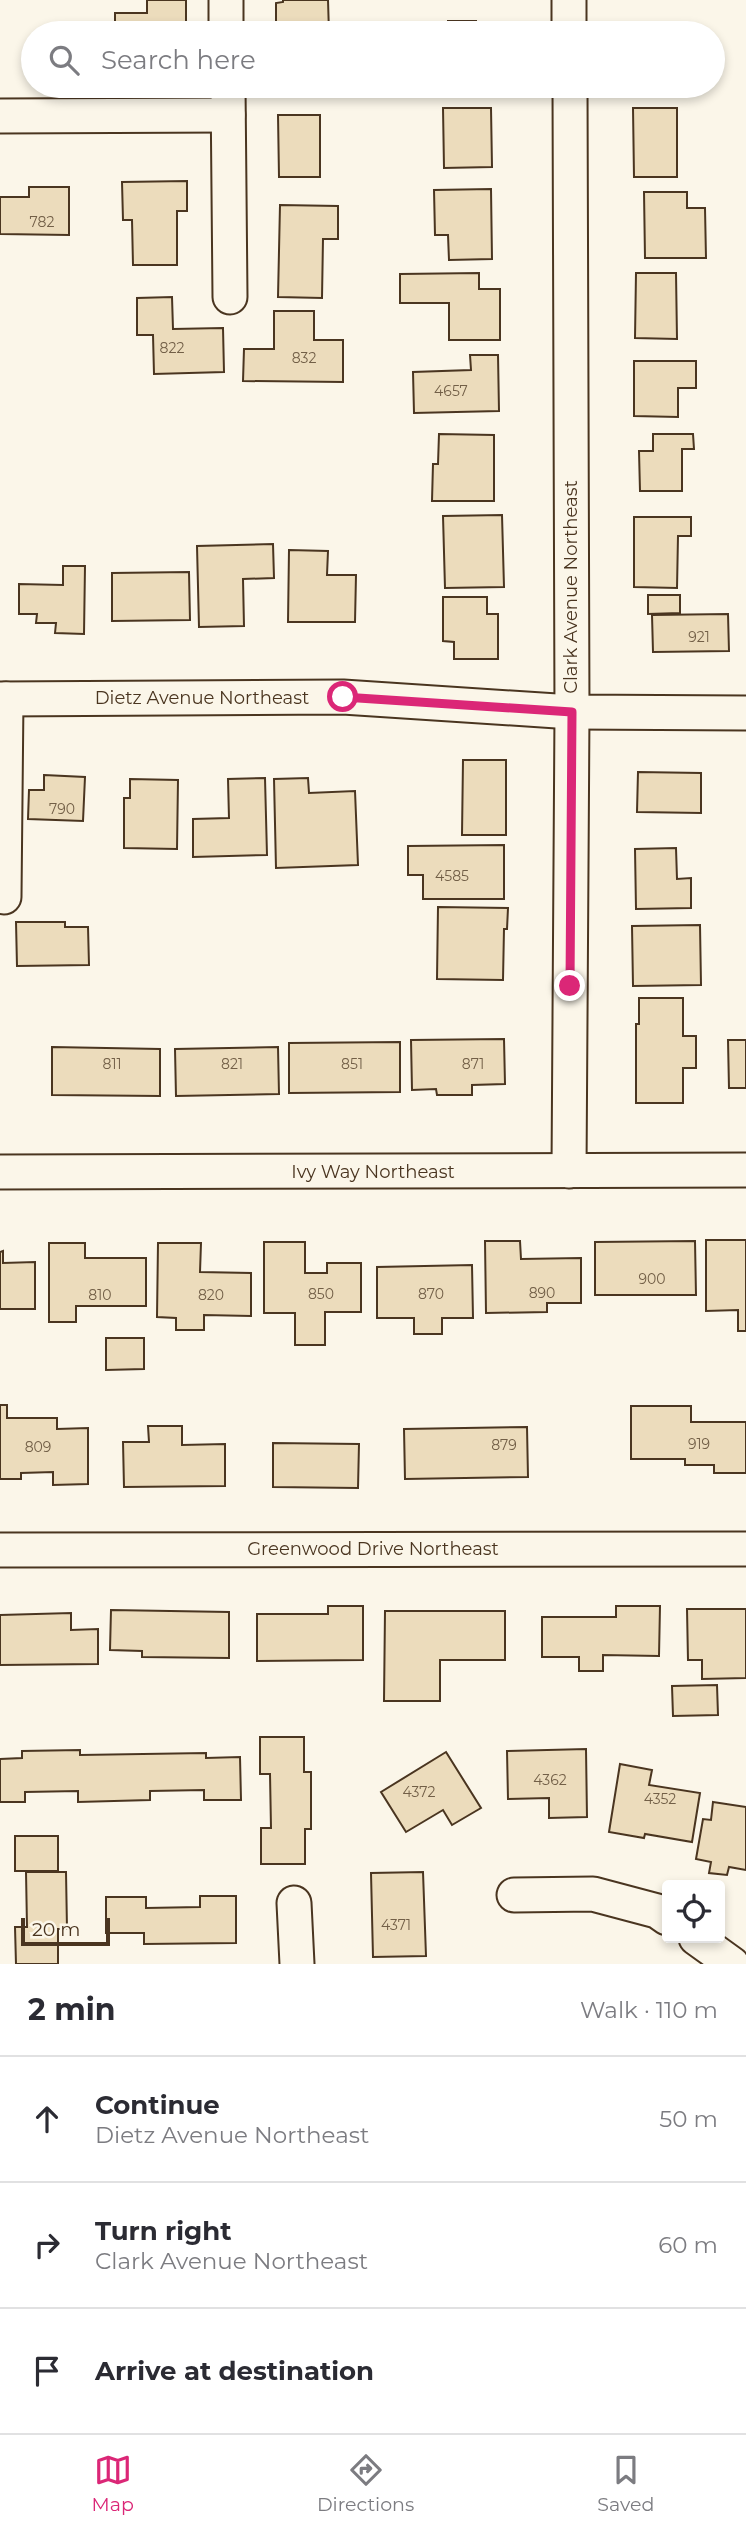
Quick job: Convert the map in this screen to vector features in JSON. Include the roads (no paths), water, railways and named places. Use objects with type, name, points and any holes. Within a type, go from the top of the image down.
[{"type":"street","points":[[226,0],[226,21]]},
{"type":"street","points":[[569,0],[569,21]]},
{"type":"street","name":"Clark Avenue Northeast","points":[[569,1171],[572,712],[570,98]]},
{"type":"street","points":[[0,116],[228,100],[230,297]]},
{"type":"street","name":"Dietz Avenue Northeast","points":[[3,699],[343,697],[572,712],[746,713]]},
{"type":"street","points":[[3,699],[4,897]]},
{"type":"street","name":"Ivy Way Northeast","points":[[0,1172],[746,1170]]},
{"type":"street","name":"Greenwood Drive Northeast","points":[[0,1550],[746,1549]]},
{"type":"street","points":[[514,1895],[593,1894],[662,1914]]},
{"type":"street","points":[[294,1903],[297,1964]]},
{"type":"street","points":[[703,1943],[732,1964]]}]
